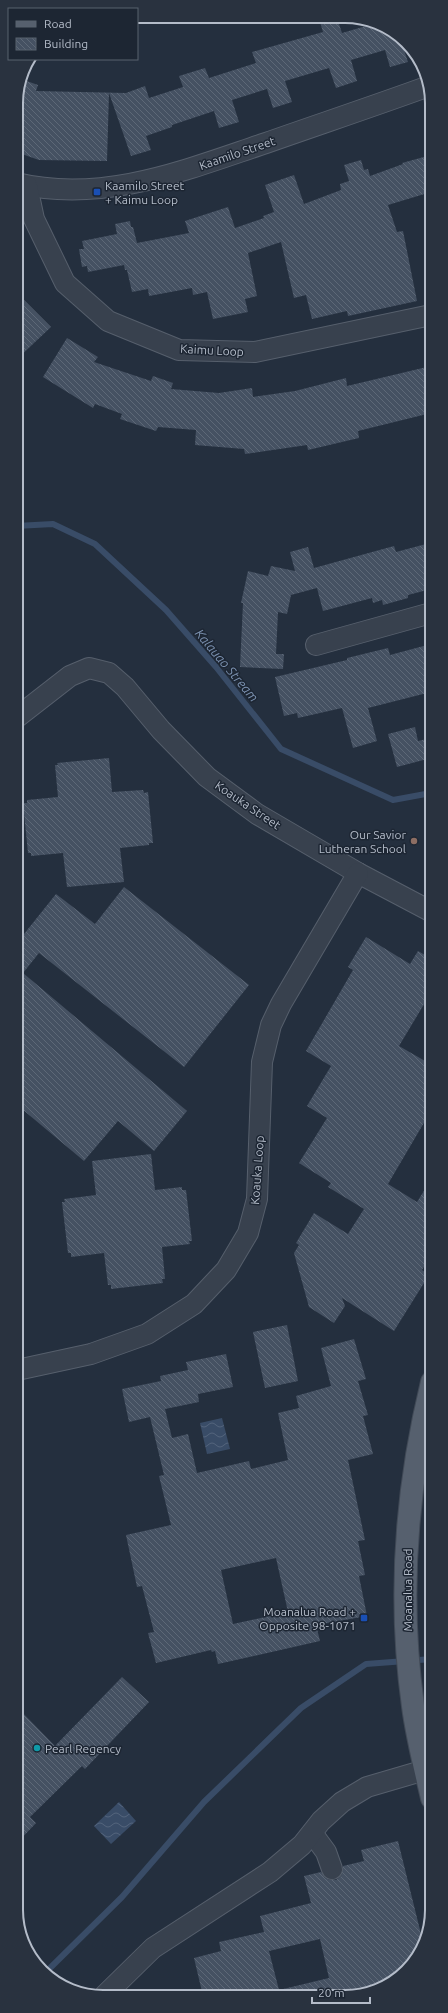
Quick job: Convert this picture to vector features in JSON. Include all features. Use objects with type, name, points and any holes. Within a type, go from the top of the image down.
[{"type":"main road","name":"Moanalua Road","points":[[425,1425],[413,1472],[406,1549],[406,1630],[413,1707],[425,1733],[425,1770]]},
{"type":"street","name":"Kaamilo Street","points":[[23,184],[67,190],[114,187],[165,177],[423,88]]},
{"type":"street","name":"Kaimu Loop","points":[[23,187],[34,219],[65,283],[108,321],[179,350],[254,352],[425,316]]},
{"type":"street","points":[[316,645],[425,615]]},
{"type":"street","name":"Koauka Street","points":[[23,713],[70,676],[89,668],[109,673],[125,686],[161,730],[207,777],[257,814],[425,908]]},
{"type":"street","name":"Koauka Loop","points":[[23,1369],[91,1354],[147,1334],[194,1304],[226,1270],[248,1233],[257,1199],[262,1062],[271,1025],[281,1004],[358,872]]},
{"type":"street","points":[[111,1990],[153,1948],[270,1872],[302,1845],[342,1802],[366,1787],[425,1770]]},
{"type":"street","points":[[312,1833],[326,1852],[332,1869]]},
{"type":"water","points":[[222,1418],[230,1449],[207,1454],[200,1423]]},
{"type":"water","points":[[119,1802],[136,1821],[111,1844],[94,1826]]},
{"type":"building","points":[[320,23],[339,23],[342,33],[366,26],[375,29],[394,40],[404,49],[408,62],[390,67],[385,50],[351,60],[357,81],[336,88],[329,68],[285,81],[292,102],[273,108],[267,89],[232,100],[239,122],[219,128],[214,111],[172,125],[172,127],[146,136],[151,150],[131,156],[109,93],[107,161],[39,160],[23,154],[23,98],[26,81],[38,85],[36,91],[126,93],[145,86],[149,98],[183,87],[179,76],[205,68],[209,78],[256,63],[252,52],[323,32]]},
{"type":"building","points":[[425,157],[425,194],[388,205],[397,232],[403,231],[417,301],[348,316],[347,311],[312,319],[306,295],[294,298],[281,242],[248,253],[257,296],[245,299],[248,312],[213,319],[207,292],[193,295],[192,288],[149,296],[148,289],[132,292],[127,270],[125,270],[124,265],[88,272],[87,266],[82,267],[79,249],[84,249],[82,241],[117,234],[115,224],[130,221],[137,243],[189,233],[185,221],[228,207],[235,228],[264,218],[263,216],[274,212],[265,185],[294,175],[304,204],[341,190],[340,184],[349,181],[344,165],[361,160],[364,170],[368,169],[370,176],[403,164],[402,163]]},
{"type":"building","points":[[23,299],[51,327],[23,353]]},
{"type":"building","points":[[67,338],[98,357],[94,362],[151,381],[153,376],[173,383],[171,389],[219,393],[252,388],[253,397],[295,391],[346,378],[347,386],[425,367],[425,414],[358,431],[359,438],[308,450],[307,445],[245,454],[244,449],[195,445],[196,430],[158,427],[156,431],[120,419],[122,414],[95,404],[93,408],[43,377]]},
{"type":"building","points":[[425,544],[425,591],[408,595],[408,598],[383,605],[382,600],[373,603],[372,598],[323,611],[317,588],[291,595],[287,614],[278,612],[276,654],[284,654],[283,669],[240,667],[243,603],[241,603],[248,571],[268,576],[271,566],[295,571],[290,552],[308,547],[314,568],[394,546],[396,552]]},
{"type":"building","points":[[425,646],[425,694],[368,708],[377,741],[353,748],[342,708],[298,718],[297,713],[284,716],[275,677],[347,660],[347,658],[388,648],[390,655]]},
{"type":"building","points":[[415,727],[418,741],[425,739],[425,760],[397,767],[388,734]]},
{"type":"building","points":[[109,758],[112,792],[143,790],[144,793],[148,792],[153,843],[149,843],[149,845],[120,848],[124,882],[67,887],[63,853],[31,856],[31,853],[28,853],[23,803],[27,803],[27,800],[58,797],[55,765],[58,765],[57,763]]},
{"type":"building","points":[[124,887],[249,985],[184,1067],[39,953],[23,973],[23,935],[56,894],[95,924]]},
{"type":"building","points":[[366,937],[410,964],[418,951],[425,955],[425,1003],[399,1046],[425,1061],[425,1121],[388,1184],[417,1202],[425,1189],[425,1265],[422,1270],[425,1272],[425,1281],[394,1331],[342,1298],[345,1306],[334,1323],[309,1307],[294,1253],[299,1245],[296,1243],[314,1213],[348,1234],[364,1209],[328,1187],[331,1183],[299,1163],[327,1118],[307,1106],[331,1066],[306,1051],[353,970],[348,967]]},
{"type":"building","points":[[23,973],[187,1111],[154,1151],[118,1121],[84,1161],[23,1110]]},
{"type":"building","points":[[151,1154],[155,1190],[182,1187],[182,1190],[186,1190],[192,1241],[189,1241],[190,1244],[162,1247],[165,1279],[162,1279],[163,1283],[111,1289],[111,1285],[108,1285],[104,1253],[71,1257],[71,1253],[68,1253],[62,1202],[65,1202],[64,1199],[96,1195],[92,1161]]},
{"type":"building","points":[[287,1325],[298,1381],[265,1388],[253,1332]]},
{"type":"building","points":[[354,1339],[366,1379],[358,1381],[368,1415],[363,1416],[373,1454],[348,1460],[365,1540],[358,1541],[365,1575],[359,1576],[367,1616],[316,1625],[320,1641],[218,1664],[215,1651],[212,1652],[211,1650],[156,1663],[148,1633],[154,1632],[142,1586],[137,1587],[126,1535],[171,1525],[159,1476],[164,1475],[150,1417],[129,1422],[122,1389],[161,1381],[160,1376],[188,1370],[186,1362],[226,1354],[233,1387],[198,1394],[199,1402],[165,1409],[172,1438],[188,1434],[197,1473],[249,1461],[251,1469],[288,1460],[278,1413],[299,1408],[296,1396],[331,1386],[321,1348]],"holes":[[[276,1558],[288,1612],[233,1624],[221,1570]]]},
{"type":"building","points":[[122,1677],[149,1702],[85,1769],[82,1766],[30,1817],[36,1823],[23,1837],[23,1713],[55,1746]]},
{"type":"building","points":[[398,1841],[421,1934],[414,1950],[408,1959],[394,1973],[380,1982],[370,1986],[345,1990],[279,1990],[202,1990],[194,1958],[221,1951],[219,1942],[264,1932],[260,1916],[311,1903],[304,1876],[321,1872],[325,1878],[336,1880],[341,1876],[343,1866],[364,1861],[361,1850]],"holes":[[[320,1939],[329,1978],[279,1990],[269,1951]]]},
{"type":"waterway","name":"Kalauao Stream","points":[[23,526],[53,524],[95,544],[166,610],[216,667],[281,749],[393,800],[425,794]]},
{"type":"waterway","points":[[50,1969],[122,1897],[204,1802],[301,1708],[366,1664],[425,1660]]},
{"type":"place","name":"Kaamilo Street + Kaimu Loop","points":[[97,192]]},
{"type":"place","name":"Our Savior Lutheran School","points":[[414,841]]},
{"type":"place","name":"Moanalua Road + Opposite 98-1071","points":[[364,1618]]},
{"type":"place","name":"Pearl Regency","points":[[37,1748]]}]
